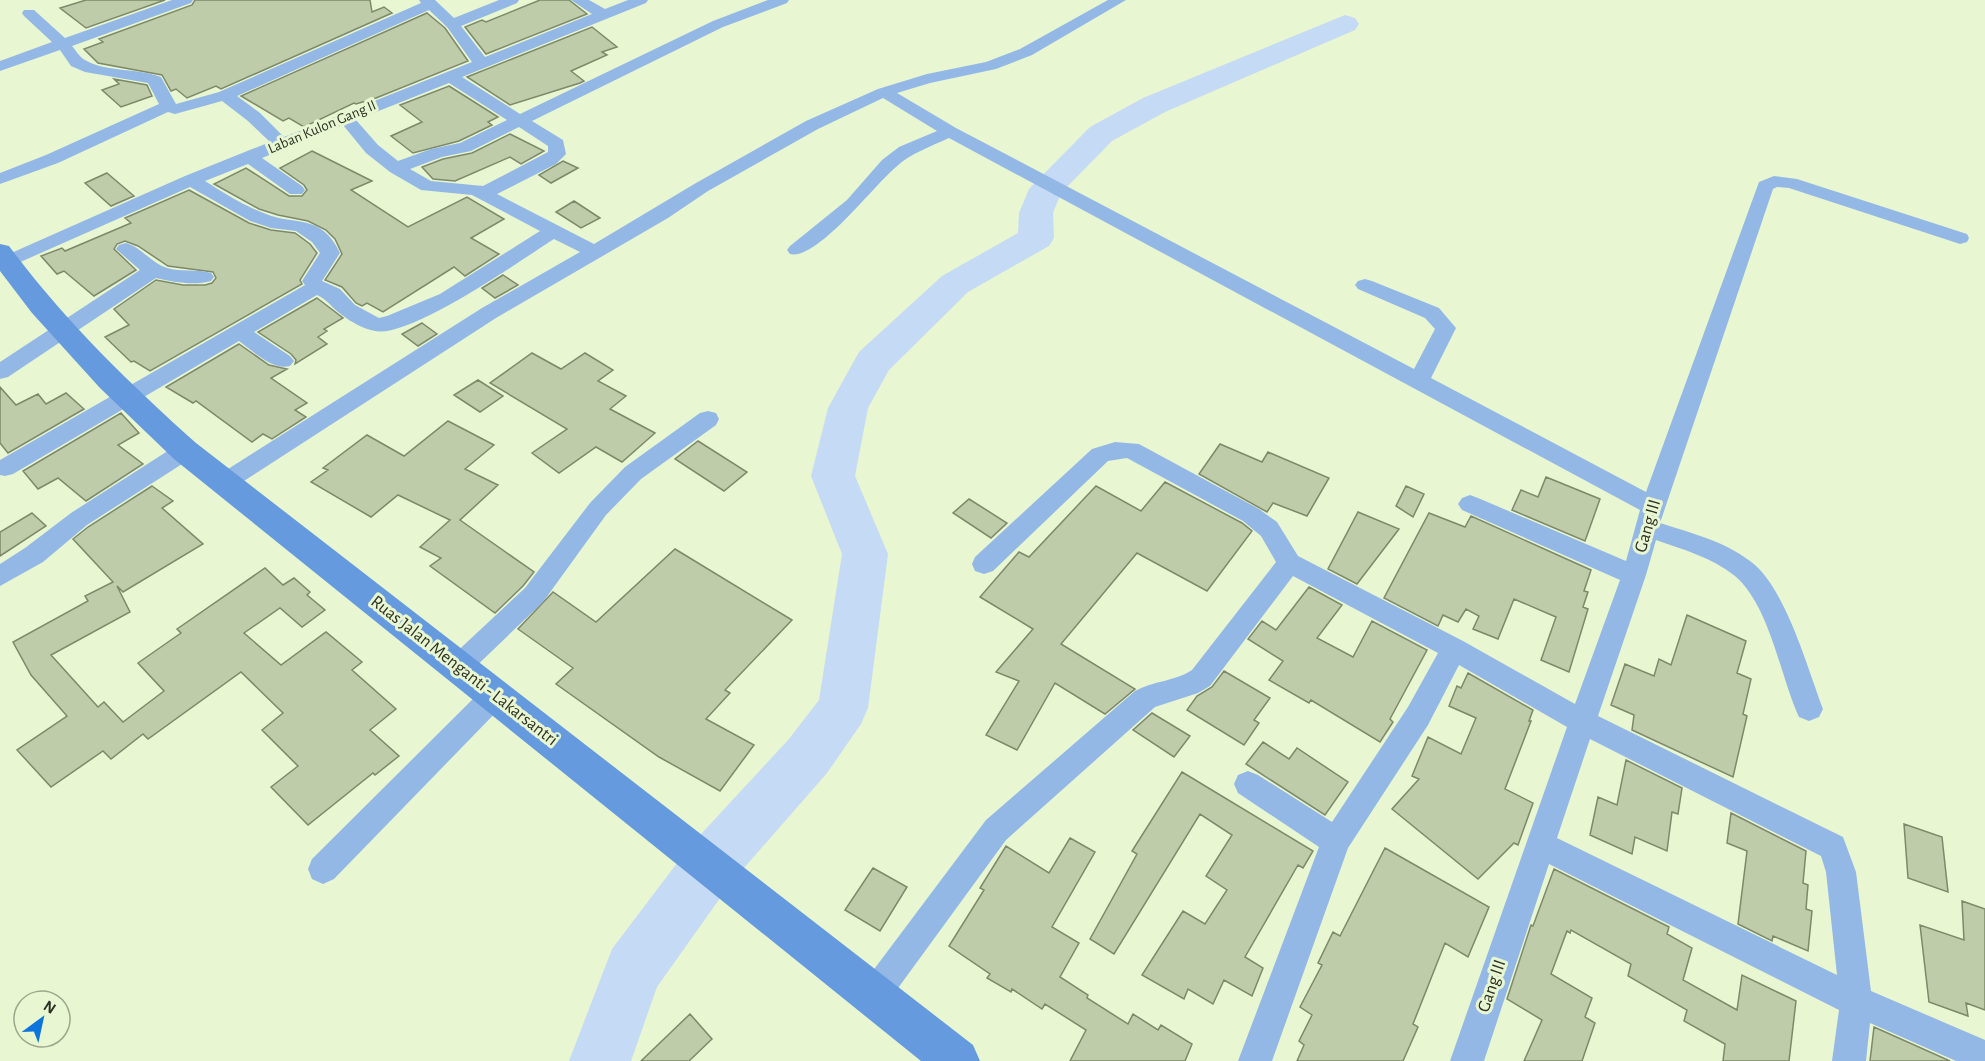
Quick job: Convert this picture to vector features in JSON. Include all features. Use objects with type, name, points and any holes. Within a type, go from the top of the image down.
[{"type":"main road","name":"Ruas Jalan Menganti - Lakarsantri","points":[[2,259],[61,332],[127,399],[185,451],[957,1061]]},
{"type":"street","points":[[0,66],[185,0]]},
{"type":"street","points":[[452,24],[512,0]]},
{"type":"street","points":[[578,0],[602,14]]},
{"type":"street","name":"Laban Kulon Gang II","points":[[2,259],[345,117],[641,0]]},
{"type":"street","points":[[396,168],[437,153],[465,147],[718,24],[782,0]]},
{"type":"street","points":[[0,179],[52,159],[168,106],[180,109],[225,95],[428,2],[452,24],[480,63]]},
{"type":"street","points":[[225,482],[465,328],[661,214],[702,186],[812,124],[884,92],[999,62],[1026,52],[1108,2]]},
{"type":"street","points":[[29,14],[63,44],[77,63],[87,68],[146,76],[155,80],[168,106]]},
{"type":"street","points":[[449,76],[557,144],[557,154],[484,193]]},
{"type":"street","points":[[884,92],[950,132],[1418,382],[1742,568],[1767,596],[1809,709]]},
{"type":"street","points":[[225,95],[282,144]]},
{"type":"street","points":[[345,117],[372,149],[396,168],[427,186],[439,189],[476,190],[484,193],[594,252]]},
{"type":"street","points":[[797,250],[853,204],[888,164],[905,151],[950,132]]},
{"type":"street","points":[[250,157],[296,190]]},
{"type":"street","points":[[191,180],[263,220],[280,226],[298,225],[316,236],[328,247],[330,253],[312,281],[316,287],[333,294],[348,310],[378,325],[392,322],[436,304],[472,284],[553,231]]},
{"type":"street","name":"Gang III","points":[[1467,1061],[1634,575],[1650,516],[1765,186],[1774,181],[1791,183],[1960,238]]},
{"type":"street","points":[[126,249],[153,271],[173,276],[204,277]]},
{"type":"street","points":[[0,372],[120,290],[153,271]]},
{"type":"street","points":[[1365,285],[1432,313],[1446,327],[1418,382]]},
{"type":"street","points":[[5,468],[241,333],[316,287]]},
{"type":"street","points":[[436,304],[465,328]]},
{"type":"street","points":[[241,333],[282,361]]},
{"type":"street","points":[[459,666],[534,595],[598,509],[633,473],[708,419]]},
{"type":"street","points":[[984,564],[1100,455],[1115,450],[1131,450],[1251,514],[1269,529],[1289,563],[1454,649],[1582,722],[1811,834],[1833,847],[1841,872],[1856,1001],[1849,1061]]},
{"type":"street","points":[[0,576],[34,555],[79,519],[185,451]]},
{"type":"street","points":[[1470,504],[1634,575]]},
{"type":"street","points":[[874,995],[996,830],[1146,699],[1165,688],[1195,684],[1289,563]]},
{"type":"street","points":[[1255,1061],[1336,841],[1418,716],[1454,649]]},
{"type":"street","points":[[323,869],[495,695]]},
{"type":"street","points":[[1248,784],[1336,841]]},
{"type":"street","points":[[1541,845],[1856,1001],[1985,1057]]},
{"type":"building","points":[[86,0],[165,0],[86,28],[60,8]]},
{"type":"building","points":[[195,0],[370,0],[372,12],[384,7],[392,13],[221,89],[216,86],[187,98],[176,89],[171,91],[162,75],[98,63],[84,49],[103,42],[99,39],[192,5]]},
{"type":"building","points":[[540,0],[569,0],[587,14],[486,54],[465,27],[482,20],[486,22]]},
{"type":"building","points":[[427,13],[445,28],[468,61],[376,98],[354,103],[304,127],[289,118],[283,121],[241,96]]},
{"type":"building","points":[[592,27],[617,47],[602,52],[607,55],[571,71],[584,81],[580,83],[510,105],[467,77]]},
{"type":"building","points":[[114,79],[147,85],[152,96],[121,107],[102,90],[119,84]]},
{"type":"building","points":[[449,86],[498,117],[488,122],[492,125],[459,141],[413,153],[391,136],[422,122],[400,105]]},
{"type":"building","points":[[510,134],[544,151],[521,164],[510,157],[455,181],[433,179],[422,167],[443,159],[472,153]]},
{"type":"building","points":[[312,151],[372,181],[351,190],[408,227],[467,197],[504,219],[471,238],[499,254],[465,276],[454,267],[383,312],[367,303],[362,306],[356,303],[342,287],[325,280],[342,254],[335,239],[326,230],[308,221],[259,209],[214,184],[246,168],[289,196],[302,196],[307,190],[304,185],[280,168]]},
{"type":"building","points":[[563,161],[578,168],[551,183],[539,175]]},
{"type":"building","points":[[107,173],[134,196],[111,206],[85,183]]},
{"type":"building","points":[[189,190],[249,223],[271,230],[295,233],[310,244],[317,253],[300,280],[302,284],[150,371],[134,361],[131,362],[105,337],[129,325],[114,309],[156,280],[183,285],[205,285],[212,283],[216,278],[213,272],[168,266],[138,246],[125,241],[117,244],[114,249],[136,270],[94,296],[64,271],[57,274],[41,256],[62,248],[65,251],[131,223],[125,218]]},
{"type":"building","points":[[574,201],[600,218],[581,228],[556,212]]},
{"type":"building","points":[[503,275],[518,285],[495,298],[482,288]]},
{"type":"building","points":[[317,298],[343,318],[324,329],[327,331],[318,337],[327,344],[295,364],[296,360],[291,354],[258,332]]},
{"type":"building","points":[[422,323],[437,334],[418,346],[402,334]]},
{"type":"building","points":[[239,344],[269,365],[287,369],[271,378],[307,403],[295,410],[306,417],[272,439],[263,434],[252,442],[196,401],[193,403],[166,387]]},
{"type":"building","points":[[532,353],[561,369],[585,353],[613,370],[598,381],[626,396],[610,409],[655,433],[622,462],[596,447],[559,473],[532,453],[567,429],[490,383]]},
{"type":"building","points":[[478,380],[503,396],[480,412],[454,395]]},
{"type":"building","points":[[0,387],[16,405],[38,394],[46,404],[66,393],[84,409],[8,453],[0,443]]},
{"type":"building","points":[[121,413],[139,433],[118,445],[143,464],[86,501],[58,478],[38,489],[23,471]]},
{"type":"building","points":[[448,421],[494,445],[465,469],[498,485],[460,520],[534,572],[495,613],[430,566],[441,558],[420,547],[450,520],[398,495],[371,517],[311,482],[328,470],[323,468],[367,435],[404,456]]},
{"type":"building","points":[[698,441],[747,472],[724,491],[675,459]]},
{"type":"building","points":[[1220,444],[1262,462],[1268,452],[1329,478],[1307,516],[1273,503],[1267,512],[1199,474]]},
{"type":"building","points":[[1546,477],[1600,499],[1585,541],[1512,510],[1521,490],[1538,497]]},
{"type":"building","points":[[1165,482],[1242,523],[1252,531],[1207,591],[1137,553],[1061,644],[1135,689],[1105,714],[1055,683],[1017,750],[986,735],[1019,681],[996,672],[1033,629],[980,597],[1019,552],[1029,557],[1096,486],[1141,511]]},
{"type":"building","points":[[152,486],[173,501],[162,508],[203,544],[123,592],[117,586],[130,612],[51,655],[98,707],[104,702],[123,722],[164,691],[138,663],[181,633],[177,629],[265,568],[283,585],[294,578],[310,592],[307,595],[325,610],[302,627],[280,608],[244,633],[281,665],[326,632],[362,662],[352,670],[396,709],[370,730],[399,756],[375,775],[373,773],[308,825],[271,787],[298,766],[262,730],[283,713],[241,672],[148,739],[143,734],[111,759],[103,751],[51,787],[17,750],[67,716],[31,675],[13,642],[88,601],[85,596],[113,582],[73,539]]},
{"type":"building","points":[[1406,486],[1424,494],[1413,517],[1396,506]]},
{"type":"building","points":[[969,499],[1007,523],[991,538],[953,513]]},
{"type":"building","points":[[1358,512],[1399,529],[1357,584],[1328,569]]},
{"type":"building","points":[[32,513],[46,526],[0,556],[0,532]]},
{"type":"building","points":[[1429,513],[1465,527],[1471,516],[1591,570],[1584,591],[1588,592],[1583,607],[1588,609],[1569,672],[1541,660],[1556,617],[1514,599],[1498,639],[1473,629],[1479,616],[1466,609],[1458,622],[1443,615],[1438,626],[1384,598]]},
{"type":"building","points":[[675,549],[792,620],[725,690],[730,693],[706,719],[754,745],[720,791],[659,757],[556,684],[573,668],[518,629],[553,592],[596,622]]},
{"type":"building","points":[[1309,587],[1342,605],[1317,638],[1353,657],[1372,621],[1427,650],[1390,719],[1393,722],[1380,742],[1311,700],[1309,703],[1269,680],[1283,661],[1248,639],[1262,621],[1276,630]]},
{"type":"building","points":[[1687,615],[1746,641],[1737,673],[1751,679],[1743,714],[1747,716],[1733,777],[1632,730],[1634,715],[1611,705],[1625,664],[1654,676],[1659,659],[1671,665]]},
{"type":"building","points":[[1224,671],[1270,698],[1254,720],[1259,723],[1244,745],[1187,710],[1197,696],[1212,687]]},
{"type":"building","points":[[1468,673],[1533,710],[1505,789],[1533,803],[1518,845],[1514,843],[1478,879],[1392,809],[1419,779],[1412,776],[1428,737],[1461,754],[1476,718],[1449,706],[1457,686],[1461,688]]},
{"type":"building","points":[[1152,713],[1190,736],[1174,757],[1133,730]]},
{"type":"building","points":[[1263,742],[1289,759],[1297,748],[1348,782],[1325,815],[1246,764]]},
{"type":"building","points":[[1626,760],[1682,788],[1678,814],[1672,812],[1667,851],[1635,837],[1632,854],[1590,835],[1598,797],[1617,805]]},
{"type":"building","points":[[1182,772],[1313,851],[1303,868],[1298,865],[1245,957],[1263,968],[1252,996],[1224,980],[1213,1004],[1188,989],[1184,999],[1142,975],[1183,911],[1205,924],[1227,890],[1206,876],[1232,835],[1200,814],[1114,954],[1090,939],[1137,854],[1132,851]]},
{"type":"building","points":[[1731,813],[1806,851],[1803,883],[1808,885],[1806,909],[1812,911],[1808,951],[1773,936],[1772,941],[1738,924],[1747,851],[1727,843]]},
{"type":"building","points":[[1904,824],[1942,837],[1948,892],[1908,878]]},
{"type":"building","points":[[1070,838],[1095,852],[1052,927],[1079,943],[1060,977],[1088,995],[1087,998],[1128,1024],[1133,1014],[1158,1030],[1161,1025],[1192,1044],[1185,1061],[1070,1061],[1086,1030],[1045,1004],[1042,1009],[1012,989],[1011,992],[987,978],[990,974],[949,946],[984,890],[980,888],[1006,846],[1049,873]]},
{"type":"building","points":[[1385,848],[1489,907],[1468,957],[1445,943],[1413,1024],[1418,1027],[1403,1061],[1297,1061],[1304,1045],[1299,1041],[1312,1015],[1300,1007],[1322,965],[1318,963],[1333,932],[1340,936]]},
{"type":"building","points":[[873,868],[907,887],[880,931],[845,910]]},
{"type":"building","points":[[1554,869],[1669,927],[1667,934],[1692,948],[1683,980],[1737,1010],[1742,975],[1796,1001],[1789,1061],[1723,1061],[1725,1044],[1684,1021],[1687,1010],[1628,976],[1631,964],[1571,930],[1570,933],[1567,931],[1551,974],[1592,998],[1585,1017],[1595,1023],[1582,1061],[1524,1061],[1542,1020],[1507,999],[1531,925],[1533,926]]},
{"type":"building","points":[[1962,901],[1985,909],[1985,1010],[1966,1003],[1968,1016],[1929,1002],[1920,925],[1964,940]]},
{"type":"building","points":[[690,1014],[712,1039],[689,1061],[641,1061]]},
{"type":"building","points":[[1874,1027],[1950,1061],[1870,1061]]},
{"type":"waterway","points":[[600,1061],[633,970],[710,865],[808,756],[843,708],[865,554],[833,476],[848,408],[873,362],[955,284],[1036,238],[1036,213],[1046,189],[1101,134],[1154,105],[1345,24]]}]
